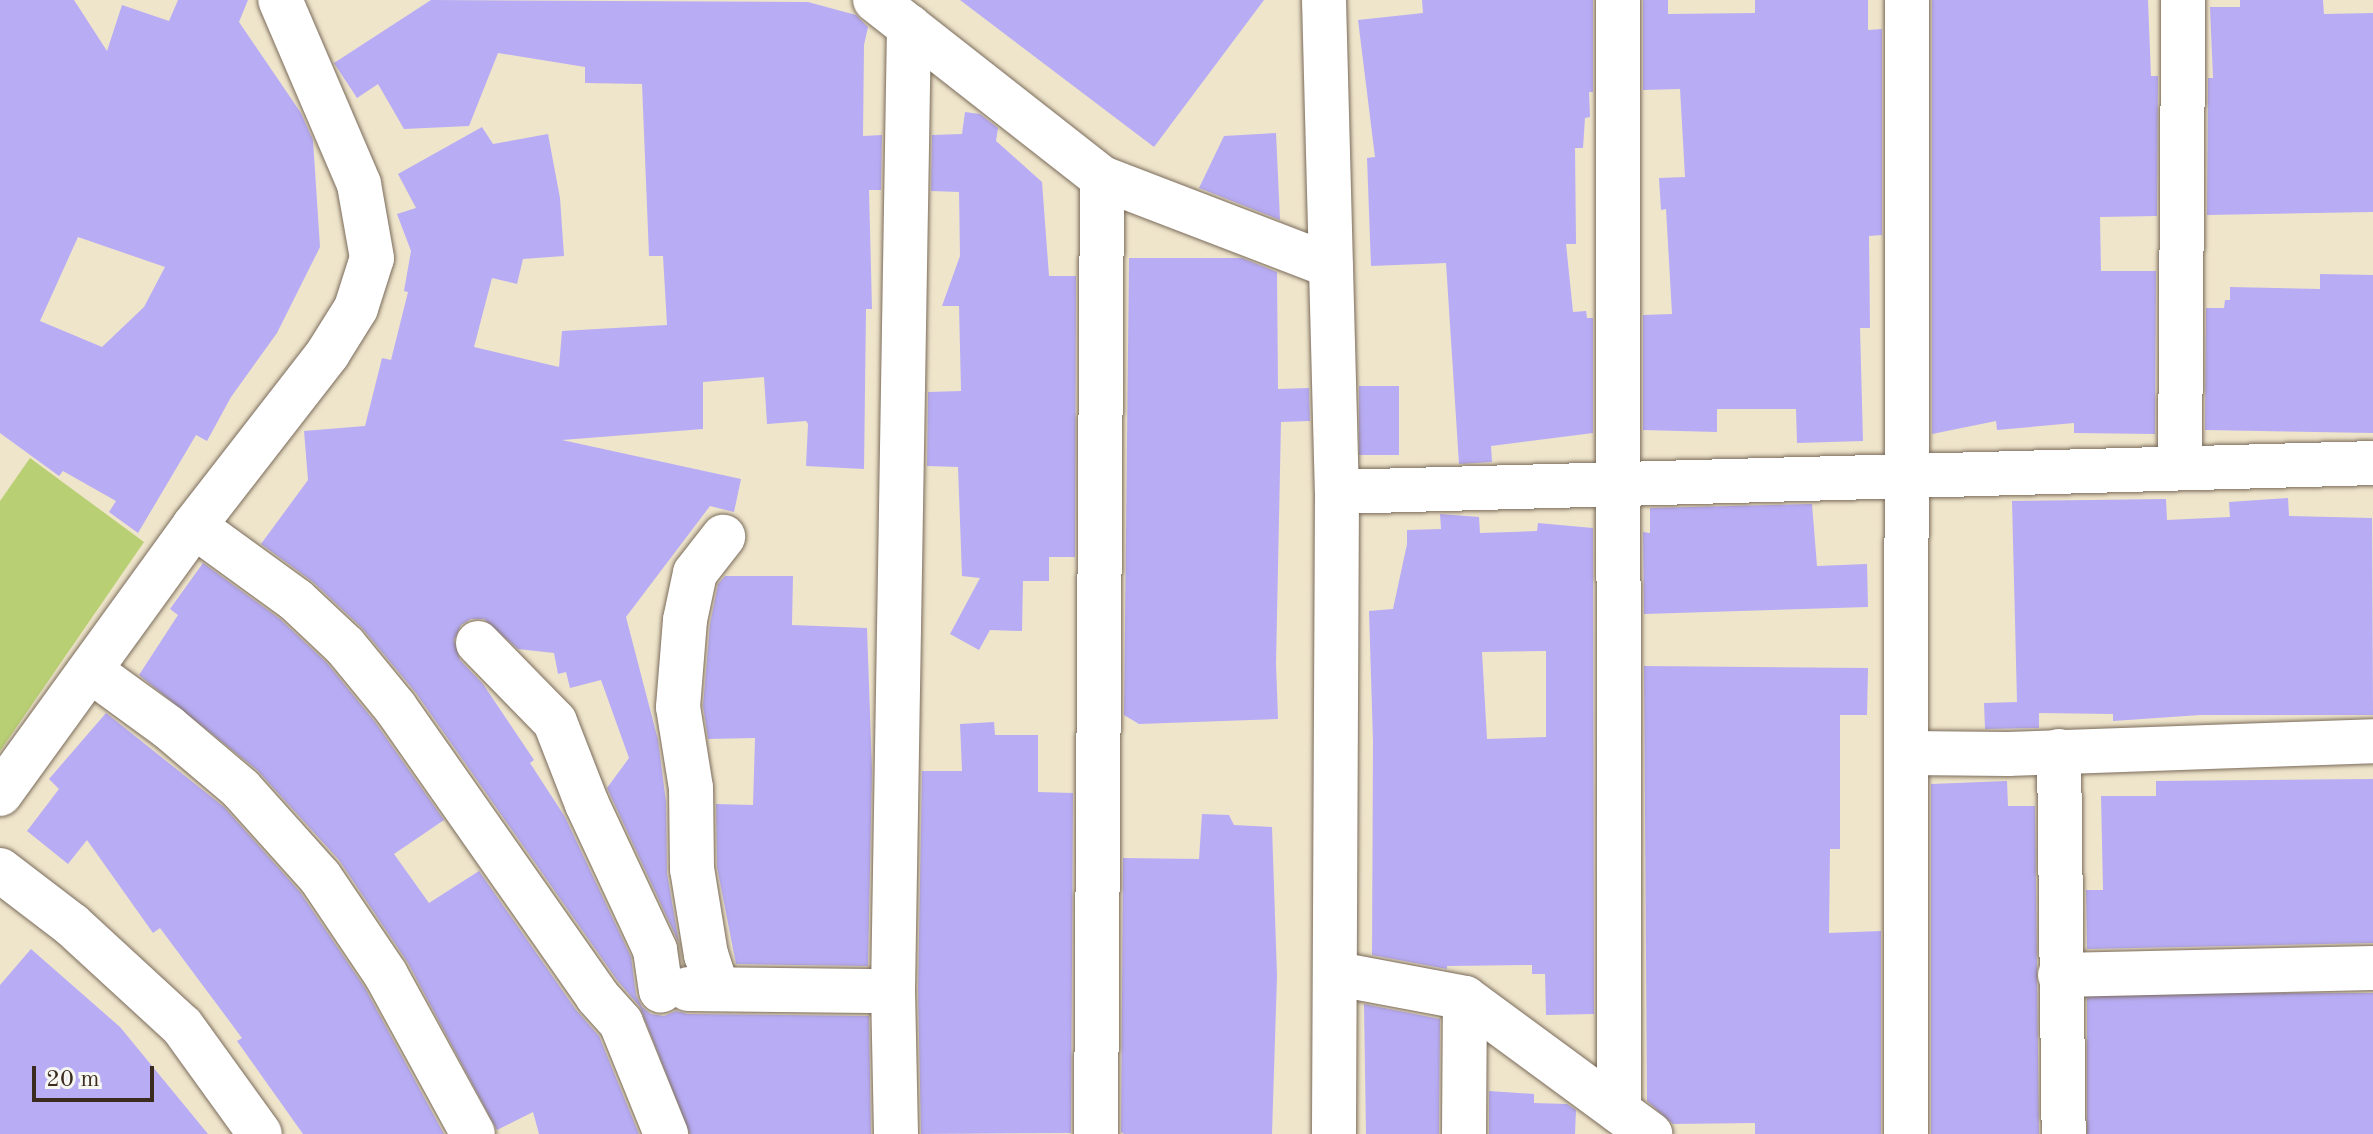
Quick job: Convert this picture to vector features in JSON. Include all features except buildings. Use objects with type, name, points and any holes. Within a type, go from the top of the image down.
[{"type":"street","points":[[0,794],[194,526],[328,353],[356,308],[372,258],[359,184],[280,0]]},
{"type":"street","points":[[875,0],[1102,178],[1331,266]]},
{"type":"street","points":[[1324,0],[1337,492],[1334,1134]]},
{"type":"street","points":[[1618,0],[1620,482],[1635,1122]]},
{"type":"street","points":[[1906,1134],[1907,0]]},
{"type":"street","points":[[2180,467],[2183,0]]},
{"type":"street","points":[[896,1134],[893,991],[909,26]]},
{"type":"street","points":[[1096,1134],[1102,178]]},
{"type":"street","points":[[1337,492],[2373,463]]},
{"type":"street","points":[[194,526],[296,600],[345,646],[395,707],[597,996],[621,1023],[666,1134]]},
{"type":"street","points":[[717,988],[706,955],[692,869],[691,788],[678,707],[685,620],[695,573],[723,537]]},
{"type":"street","points":[[478,643],[555,722],[587,804],[655,950],[661,991]]},
{"type":"street","points":[[91,671],[168,727],[241,789],[320,877],[386,975],[473,1134]]},
{"type":"street","points":[[1908,753],[2373,741]]},
{"type":"street","points":[[2059,751],[2064,1134]]},
{"type":"street","points":[[0,870],[72,925],[182,1026],[260,1134]]},
{"type":"street","points":[[2060,975],[2373,968]]},
{"type":"street","points":[[1337,974],[1465,998],[1635,1122]]},
{"type":"street","points":[[621,1023],[661,991],[717,988],[893,991]]},
{"type":"street","points":[[1464,1134],[1465,998]]},
{"type":"green space","points":[[30,458],[144,542],[0,751],[0,501]]}]
